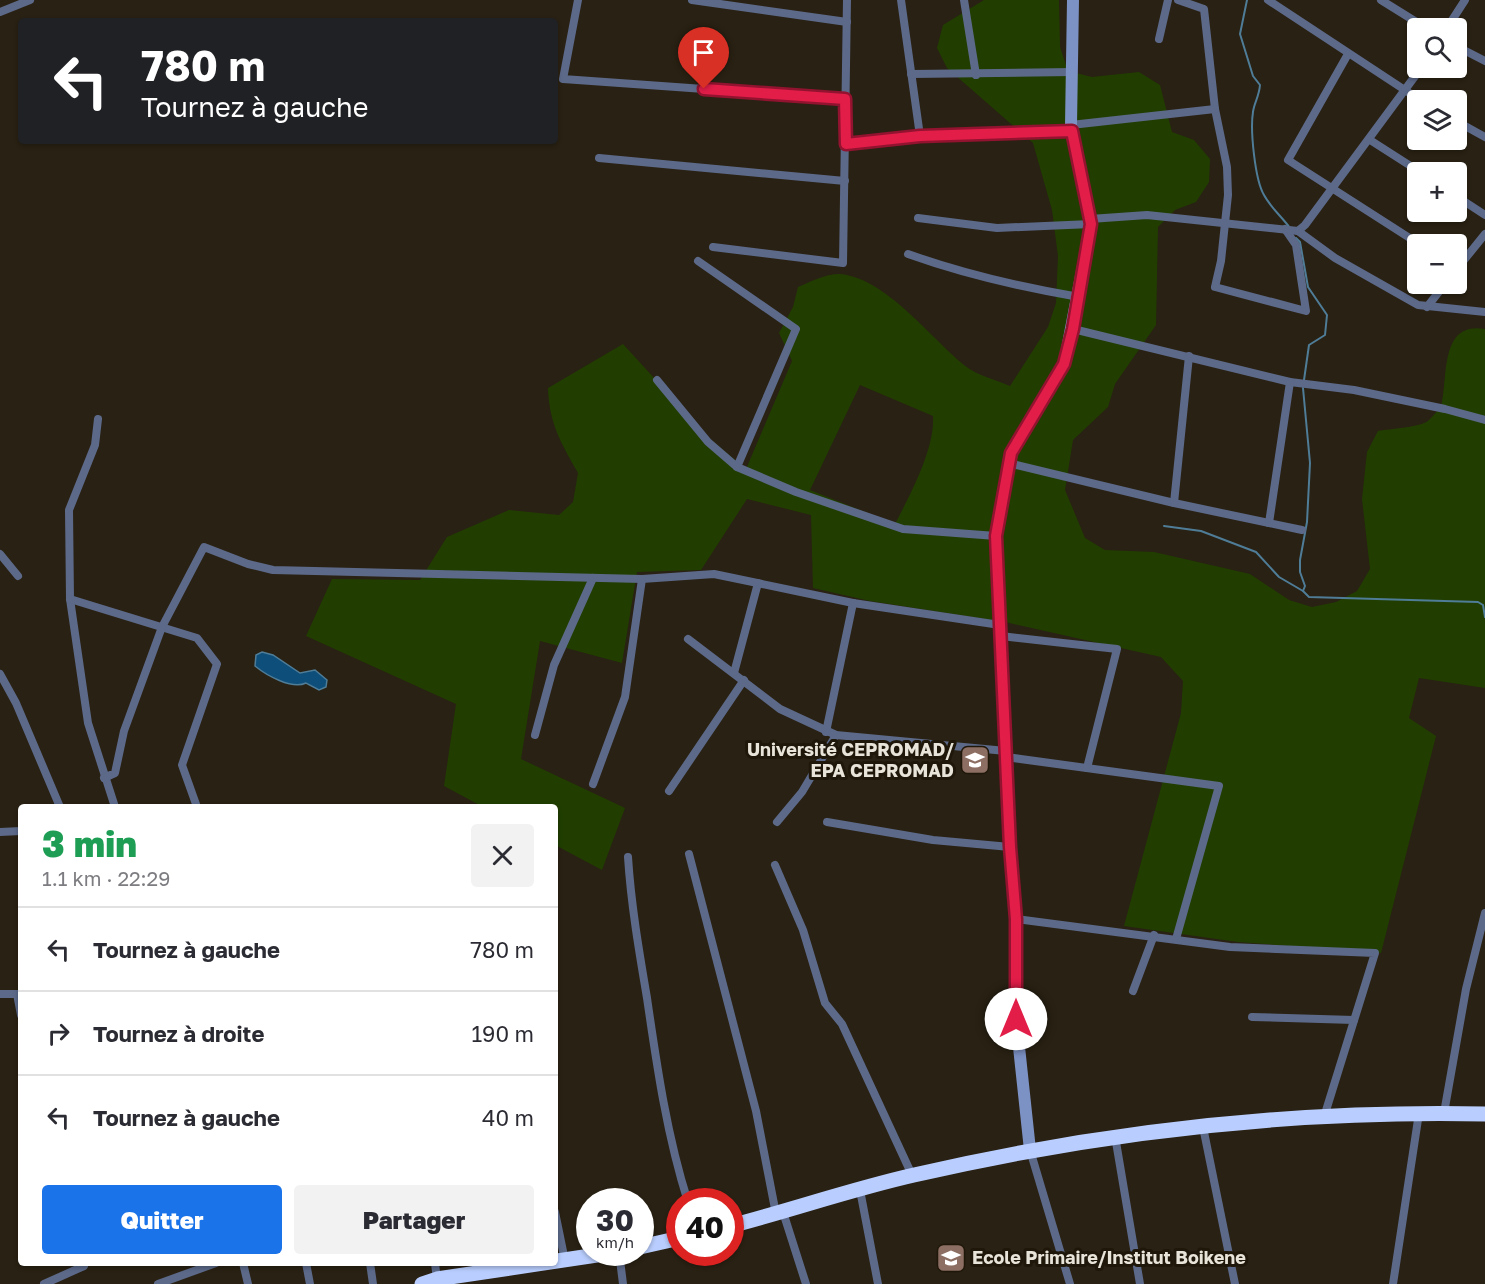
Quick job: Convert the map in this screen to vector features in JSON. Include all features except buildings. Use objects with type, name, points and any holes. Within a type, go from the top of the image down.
[{"type":"highway","points":[[744,1222],[912,1175],[1030,1150],[1115,1136],[1324,1118],[1419,1113],[1485,1114]]},
{"type":"highway","points":[[558,1263],[576,1260]]},
{"type":"highway","points":[[432,1282],[496,1267]]},
{"type":"street","points":[[0,12],[30,0]]},
{"type":"street","points":[[578,0],[562,79],[845,99]]},
{"type":"street","points":[[692,0],[847,22]]},
{"type":"street","points":[[713,247],[843,263],[847,0]]},
{"type":"street","points":[[901,0],[920,136]]},
{"type":"street","points":[[964,0],[976,75]]},
{"type":"street","points":[[1070,1284],[1030,1150],[1016,1019],[1016,919],[1010,847],[996,536],[1011,453],[1064,364],[1073,329],[1091,221],[1072,128],[1073,0]]},
{"type":"street","points":[[1159,39],[1168,0]]},
{"type":"street","points":[[1178,0],[1204,9],[1215,109],[1227,167],[1228,195],[1221,261],[1215,286],[1306,311],[1296,245],[1291,229]]},
{"type":"street","points":[[1268,0],[1405,92]]},
{"type":"street","points":[[1381,0],[1410,18]]},
{"type":"street","points":[[1453,18],[1465,0]]},
{"type":"street","points":[[1467,52],[1485,61]]},
{"type":"street","points":[[1348,54],[1288,160],[1331,190],[1407,237]]},
{"type":"street","points":[[911,74],[976,75],[1072,72]]},
{"type":"street","points":[[1291,229],[1331,190],[1414,78]]},
{"type":"street","points":[[846,144],[920,136],[1072,128],[1215,109]]},
{"type":"street","points":[[1467,127],[1485,137]]},
{"type":"street","points":[[1370,140],[1407,164]]},
{"type":"street","points":[[599,158],[845,181]]},
{"type":"street","points":[[1467,203],[1485,215]]},
{"type":"street","points":[[918,218],[997,228],[1147,214],[1291,229],[1381,286],[1427,307],[1485,312]]},
{"type":"street","points":[[1467,256],[1485,234]]},
{"type":"street","points":[[908,254],[962,273],[1018,287],[1079,297]]},
{"type":"street","points":[[698,261],[796,329],[737,467]]},
{"type":"street","points":[[1427,307],[1437,294]]},
{"type":"street","points":[[1073,329],[1290,382],[1354,390],[1485,420]]},
{"type":"street","points":[[1174,503],[1189,356]]},
{"type":"street","points":[[657,380],[708,442],[737,467],[796,492],[903,529],[996,536]]},
{"type":"street","points":[[1269,523],[1290,382]]},
{"type":"street","points":[[98,419],[95,445],[69,510],[70,599],[88,723],[114,804]]},
{"type":"street","points":[[1008,464],[1302,530]]},
{"type":"street","points":[[104,778],[115,773],[124,732],[162,627],[204,547],[248,564],[273,570],[642,579],[714,574],[1001,631],[1116,649],[1088,768]]},
{"type":"street","points":[[0,554],[18,576]]},
{"type":"street","points":[[535,735],[554,665],[593,578]]},
{"type":"street","points":[[593,783],[625,697],[642,579]]},
{"type":"street","points":[[734,673],[758,583]]},
{"type":"street","points":[[70,599],[197,638],[217,664],[182,765],[196,804]]},
{"type":"street","points":[[826,732],[854,603]]},
{"type":"street","points":[[688,639],[780,709],[836,735],[1006,754],[1218,786],[1176,939]]},
{"type":"street","points":[[0,674],[16,703],[59,804]]},
{"type":"street","points":[[669,791],[744,680]]},
{"type":"street","points":[[777,822],[802,792],[836,735]]},
{"type":"street","points":[[827,822],[933,840],[1010,847]]},
{"type":"street","points":[[0,832],[18,831]]},
{"type":"street","points":[[689,854],[780,1213],[806,1284]]},
{"type":"street","points":[[628,857],[631,903],[654,1049],[676,1165],[683,1188]]},
{"type":"street","points":[[775,865],[802,930],[825,1003],[842,1024],[912,1175]]},
{"type":"street","points":[[1444,1113],[1466,989],[1485,914]]},
{"type":"street","points":[[1016,919],[1154,935],[1230,947],[1375,953],[1324,1118]]},
{"type":"street","points":[[1132,991],[1154,935]]},
{"type":"street","points":[[0,994],[18,994]]},
{"type":"street","points":[[1252,1017],[1354,1020]]},
{"type":"street","points":[[1393,1284],[1419,1113]]},
{"type":"street","points":[[1203,1127],[1235,1284]]},
{"type":"street","points":[[1115,1136],[1140,1284]]},
{"type":"street","points":[[860,1190],[878,1284]]},
{"type":"street","points":[[558,1226],[566,1262]]},
{"type":"street","points":[[44,1284],[84,1266]]},
{"type":"street","points":[[158,1284],[208,1266]]},
{"type":"street","points":[[244,1266],[248,1284]]},
{"type":"street","points":[[307,1266],[310,1284]]},
{"type":"street","points":[[370,1266],[373,1284]]},
{"type":"street","points":[[432,1282],[435,1266]]},
{"type":"street","points":[[620,1266],[623,1284]]},
{"type":"green space","points":[[984,0],[1059,0],[1060,47],[1068,71],[1092,77],[1139,72],[1160,85],[1172,132],[1194,140],[1210,159],[1209,182],[1196,202],[1175,210],[1158,227],[1156,325],[1115,384],[1108,407],[1073,440],[1065,490],[1085,538],[1105,550],[1154,552],[1250,574],[1289,600],[1312,607],[1336,602],[1357,591],[1370,569],[1362,499],[1367,452],[1378,431],[1419,425],[1432,417],[1442,402],[1446,365],[1453,342],[1460,333],[1470,329],[1485,329],[1485,688],[1419,678],[1409,718],[1436,736],[1381,953],[1238,942],[1124,926],[1181,713],[1183,681],[1161,657],[1005,622],[870,601],[813,588],[811,515],[747,499],[701,570],[637,572],[622,663],[540,641],[521,759],[625,808],[602,870],[558,847],[558,804],[477,804],[444,786],[456,704],[306,636],[332,579],[420,580],[447,537],[509,510],[559,515],[573,502],[578,473],[553,422],[548,388],[623,344],[709,438],[746,469],[792,361],[779,333],[793,307],[798,287],[822,277],[835,274],[847,275],[863,280],[879,289],[909,313],[969,369],[1010,386],[1048,327],[1056,303],[1058,256],[1052,210],[1033,143],[947,68],[937,48],[943,25]],"holes":[[[860,385],[933,416],[933,429],[926,457],[895,524],[810,490]]]},
{"type":"water","points":[[262,652],[273,655],[300,673],[315,670],[327,680],[326,687],[319,690],[306,683],[294,685],[272,677],[255,666],[256,655]]},
{"type":"waterway","points":[[1247,0],[1240,34],[1253,76],[1260,85],[1252,120],[1256,167],[1264,195],[1290,228]]},
{"type":"waterway","points":[[1296,238],[1300,242],[1308,287],[1327,315],[1325,335],[1309,345],[1304,380]]},
{"type":"waterway","points":[[1303,388],[1310,463],[1307,522],[1300,560],[1300,572],[1305,586],[1303,591],[1309,597],[1478,602],[1483,605],[1485,617]]},
{"type":"waterway","points":[[1164,526],[1201,531],[1256,552],[1279,577],[1303,591]]},
{"type":"place","name":"Université CEPROMAD/ EPA CEPROMAD","points":[[975,760]]},
{"type":"place","name":"Ecole Primaire/Institut Boikene","points":[[951,1258]]},
{"type":"route","points":[[704,89],[845,99],[846,144],[920,136],[1072,131],[1091,224],[1073,329],[1064,364],[1011,453],[996,536],[1010,847],[1016,919],[1016,1019]]}]
